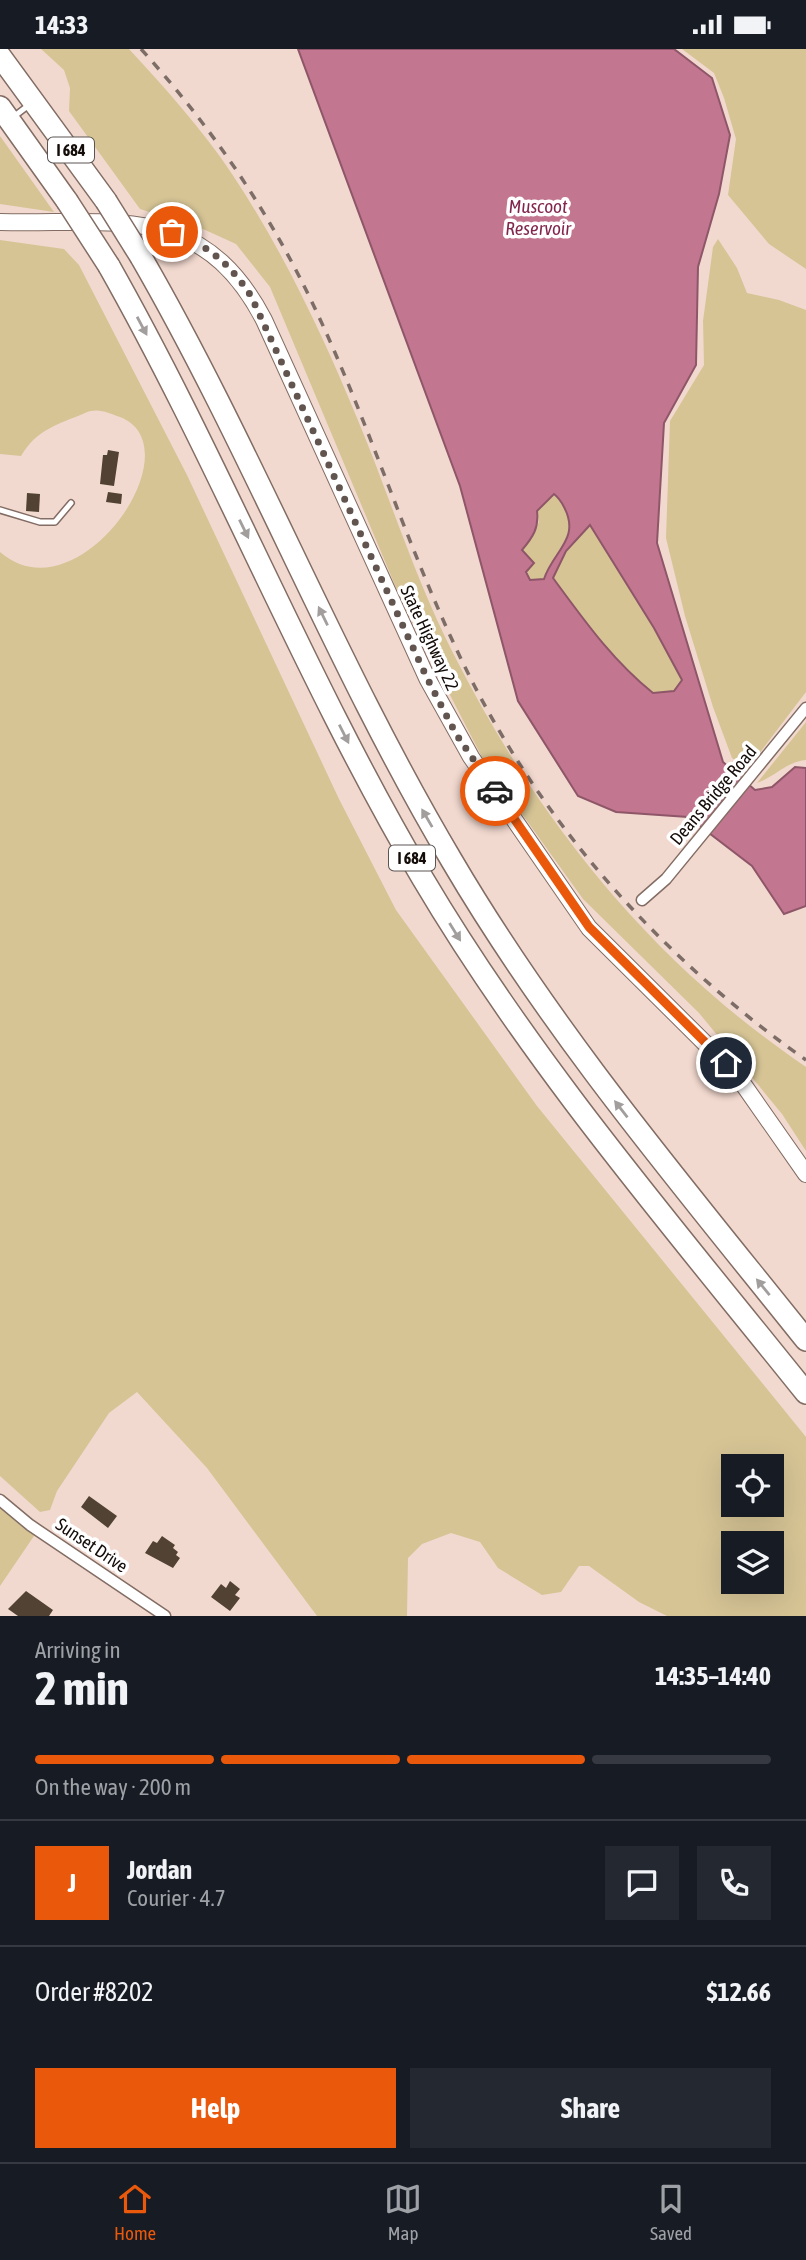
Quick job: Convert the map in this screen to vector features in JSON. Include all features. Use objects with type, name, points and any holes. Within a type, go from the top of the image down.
[{"type":"highway","name":"I 684","points":[[0,56],[106,201],[141,257],[224,415],[389,748],[484,915],[590,1070],[806,1340]]},
{"type":"highway","name":"I 684","points":[[5,114],[109,266],[196,429],[359,763],[455,932],[571,1098],[806,1393]]},
{"type":"main road","name":"State Highway 22","points":[[0,222],[129,224],[162,229],[197,242],[233,270],[271,333],[427,678],[464,746],[589,927],[736,1074],[806,1174]]},
{"type":"street","name":"Deans Bridge Road","points":[[642,900],[666,879],[806,708]]},
{"type":"street","name":"Sunset Drive","points":[[0,1500],[30,1525],[166,1616]]},
{"type":"lane","points":[[5,114],[35,101]]},
{"type":"lane","points":[[0,510],[40,522],[55,522],[71,503]]},
{"type":"shaded area","points":[[41,49],[129,49],[221,158],[268,232],[316,324],[357,418],[427,597],[487,716],[562,831],[603,884],[648,934],[750,1026],[806,1067],[806,1151],[782,1114],[699,1013],[583,899],[484,761],[402,602],[270,287],[236,244],[203,229],[140,209],[69,111],[70,88],[64,70]]},
{"type":"shaded area","points":[[682,49],[806,49],[806,269],[769,244],[728,195],[736,139],[724,98],[714,73]]},
{"type":"shaded area","points":[[0,136],[54,212],[0,204]]},
{"type":"shaded area","points":[[718,239],[737,268],[747,293],[779,300],[806,310],[806,692],[755,759],[744,767],[732,758],[713,707],[685,616],[666,538],[670,421],[704,365],[703,321],[713,247]]},
{"type":"shaded area","points":[[0,240],[64,249],[79,265],[187,475],[339,799],[396,910],[537,1106],[806,1437],[806,1616],[667,1616],[639,1602],[589,1566],[579,1566],[561,1592],[542,1595],[498,1568],[480,1542],[451,1533],[422,1544],[408,1558],[407,1616],[317,1616],[207,1468],[137,1392],[109,1413],[57,1491],[50,1510],[40,1512],[0,1476],[0,552],[31,567],[62,564],[93,547],[118,521],[136,491],[145,460],[140,434],[120,417],[99,411],[90,411],[48,429],[27,447],[21,456],[0,454]]},
{"type":"shaded area","points":[[554,494],[561,501],[568,518],[568,536],[544,579],[530,581],[522,550],[539,522],[537,511]]},
{"type":"shaded area","points":[[591,525],[654,628],[682,680],[674,691],[653,693],[624,667],[553,578],[566,551]]},
{"type":"shaded area","points":[[806,722],[806,760],[793,763],[757,783]]},
{"type":"shaded area","points":[[0,1505],[36,1533],[0,1586]]},
{"type":"water","name":"Muscoot Reservoir","points":[[298,49],[674,49],[712,78],[730,135],[719,194],[698,267],[696,365],[664,423],[657,543],[723,762],[755,790],[772,787],[795,767],[806,768],[806,906],[784,914],[752,866],[688,817],[616,812],[578,796],[518,701],[460,486]],"holes":[[[554,494],[562,503],[568,518],[568,536],[544,579],[530,580],[526,572],[534,563],[522,550],[534,532],[537,511]],[[590,525],[654,628],[682,680],[674,691],[653,693],[624,667],[553,578],[566,551]]]},
{"type":"building","points":[[108,450],[119,452],[114,486],[100,484],[103,455],[107,455]]},
{"type":"building","points":[[108,492],[122,494],[121,504],[106,502]]},
{"type":"building","points":[[27,493],[40,494],[39,512],[26,511]]},
{"type":"building","points":[[89,1496],[117,1516],[108,1528],[81,1507]]},
{"type":"building","points":[[162,1536],[175,1545],[173,1548],[178,1552],[176,1555],[180,1558],[173,1568],[145,1553],[153,1541],[157,1543]]},
{"type":"building","points":[[230,1581],[240,1589],[235,1595],[240,1598],[230,1611],[211,1597],[221,1584],[226,1588]]},
{"type":"building","points":[[26,1591],[53,1610],[49,1616],[18,1616],[8,1609]]},
{"type":"railway","points":[[141,49],[213,137],[255,199],[293,264],[332,346],[451,638],[505,740],[539,794],[617,892],[660,938],[755,1022],[806,1060]]},
{"type":"way so far","points":[[172,232],[197,242],[220,257],[251,296],[271,333],[427,678],[456,734],[495,791]]},
{"type":"route","points":[[495,791],[589,927],[627,968],[698,1033],[726,1063]]}]
